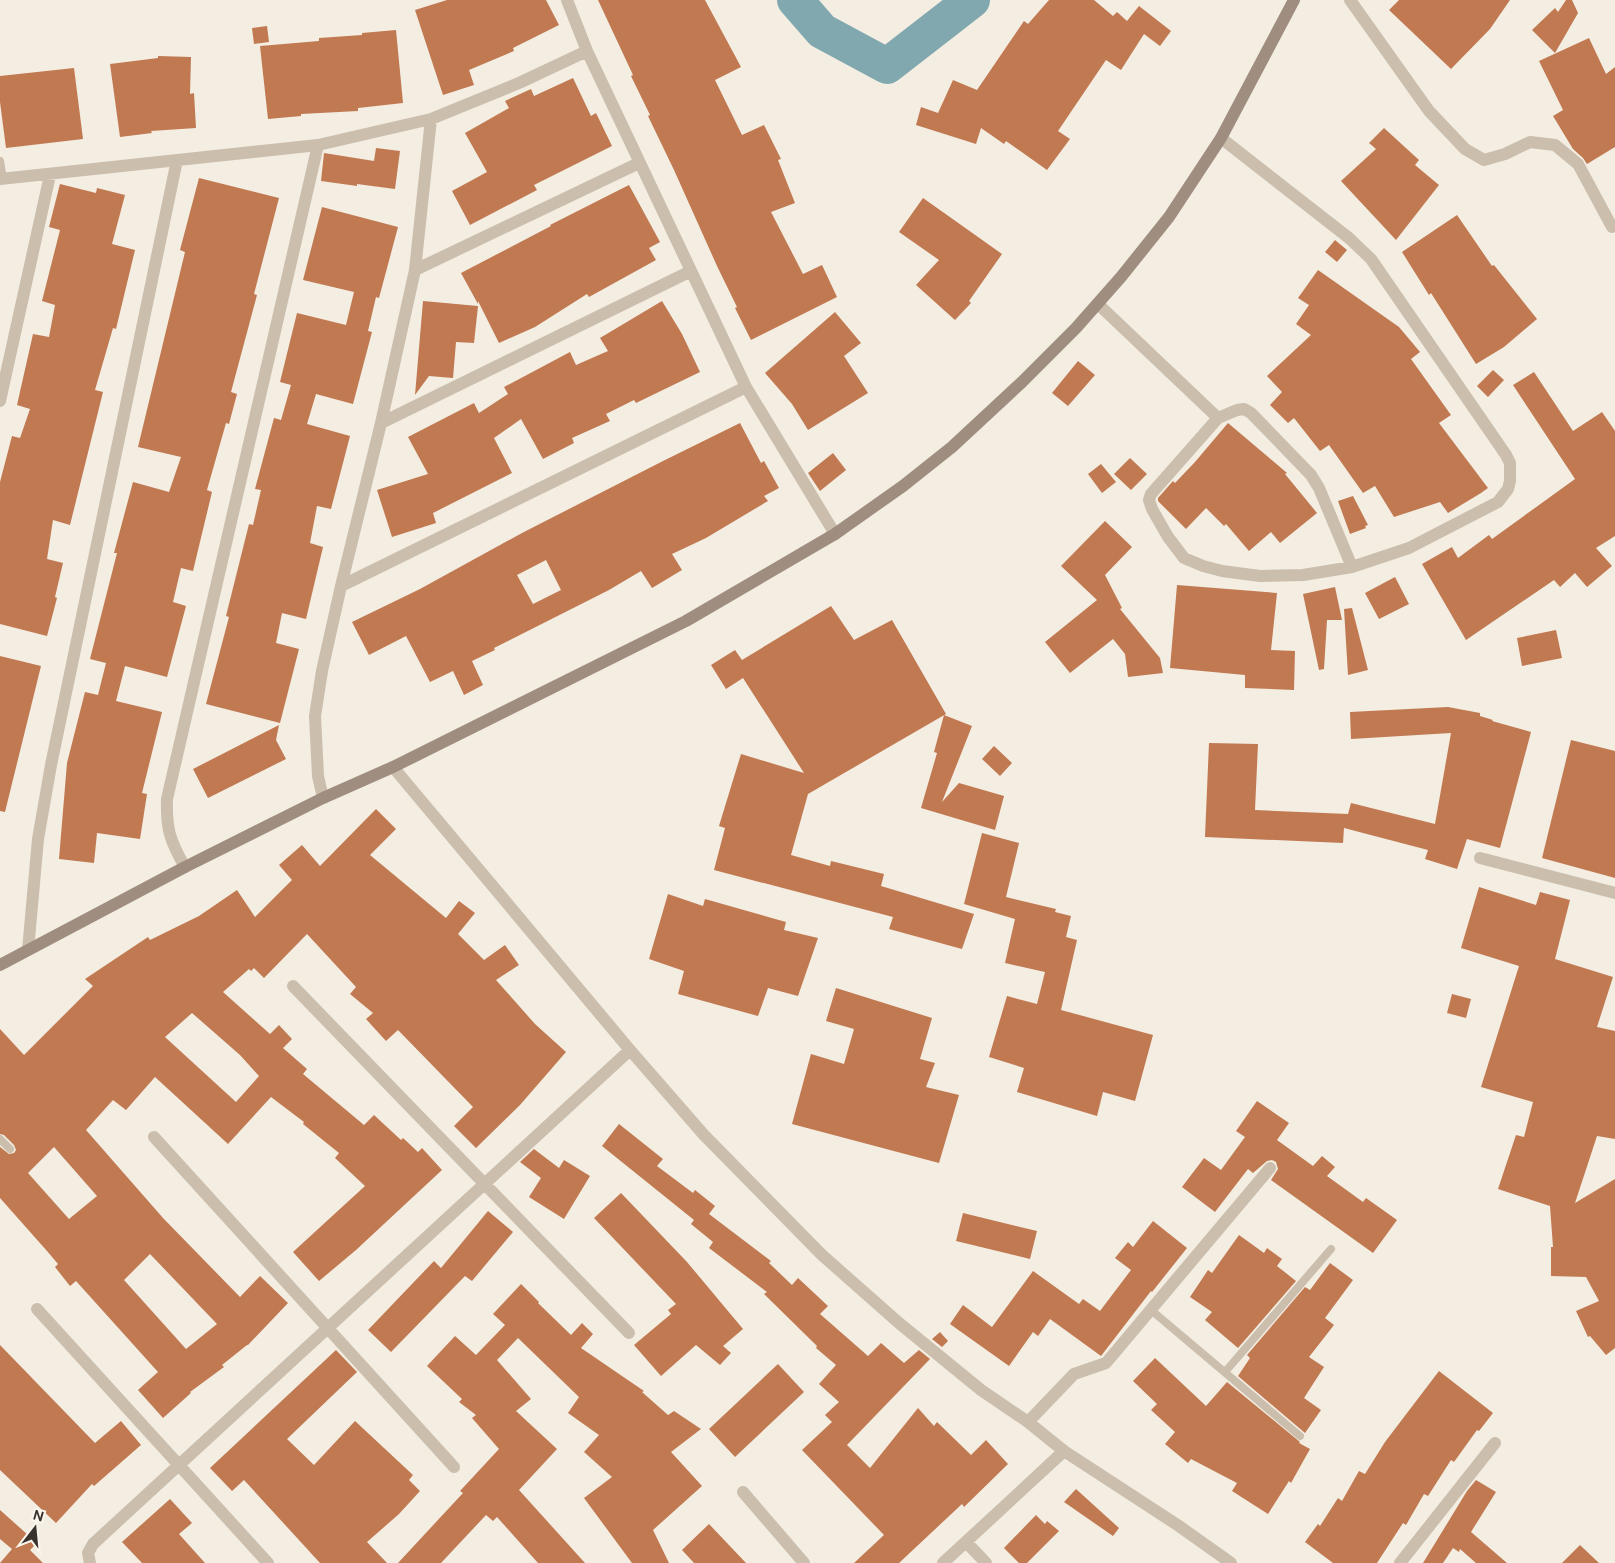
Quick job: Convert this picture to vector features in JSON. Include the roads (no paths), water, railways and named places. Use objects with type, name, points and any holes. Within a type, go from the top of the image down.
[{"type":"street","points":[[567,0],[587,51],[746,387],[835,534]]},
{"type":"street","points":[[0,965],[186,867],[323,798],[393,767],[686,621],[835,534],[903,486],[952,447],[1076,328],[1121,277],[1168,217],[1221,138],[1294,0]]},
{"type":"street","points":[[1350,0],[1429,111],[1465,149],[1484,160],[1505,154],[1530,142],[1555,145],[1578,164],[1612,227]]},
{"type":"street","points":[[1,179],[318,145],[431,119],[519,83],[587,51]]},
{"type":"street","points":[[323,798],[318,776],[315,716],[322,671],[415,270],[431,119]]},
{"type":"street","points":[[1221,138],[1349,238],[1371,259],[1506,454],[1510,463],[1508,489],[1498,502],[1409,548],[1352,567],[1303,575],[1260,576],[1222,571],[1184,558],[1168,537],[1149,500],[1154,489],[1218,418],[1244,409],[1311,474],[1319,488],[1352,567]]},
{"type":"street","points":[[186,867],[173,845],[166,820],[167,799],[318,145]]},
{"type":"street","points":[[28,950],[38,839],[51,765],[176,160]]},
{"type":"street","points":[[415,270],[639,162]]},
{"type":"street","points":[[0,401],[50,175]]},
{"type":"street","points":[[381,423],[691,271]]},
{"type":"street","points":[[1098,304],[1218,418]]},
{"type":"street","points":[[341,586],[746,387]]},
{"type":"street","points":[[393,767],[630,1050],[704,1135],[822,1255],[899,1323],[981,1390],[1028,1422],[1064,1451],[1179,1526],[1231,1563]]},
{"type":"street","points":[[1480,858],[1615,893]]},
{"type":"street","points":[[293,986],[629,1333]]},
{"type":"street","points":[[90,1563],[88,1553],[93,1544],[630,1050]]},
{"type":"street","points":[[154,1137],[454,1467]]},
{"type":"street","points":[[1028,1422],[1074,1374],[1106,1363],[1270,1168]]},
{"type":"street","points":[[37,1308],[268,1563]]},
{"type":"street","points":[[1400,1563],[1495,1442]]},
{"type":"street","points":[[943,1563],[1064,1451]]},
{"type":"street","points":[[743,1492],[804,1563]]},
{"type":"street","points":[[966,1542],[986,1563]]},
{"type":"lane","points":[[0,160],[1,179]]},
{"type":"lane","points":[[0,1139],[10,1149]]},
{"type":"lane","points":[[1225,1372],[1331,1249]]},
{"type":"lane","points":[[1151,1310],[1300,1436]]},
{"type":"waterway","points":[[795,0],[822,31],[887,66],[972,0]]}]
